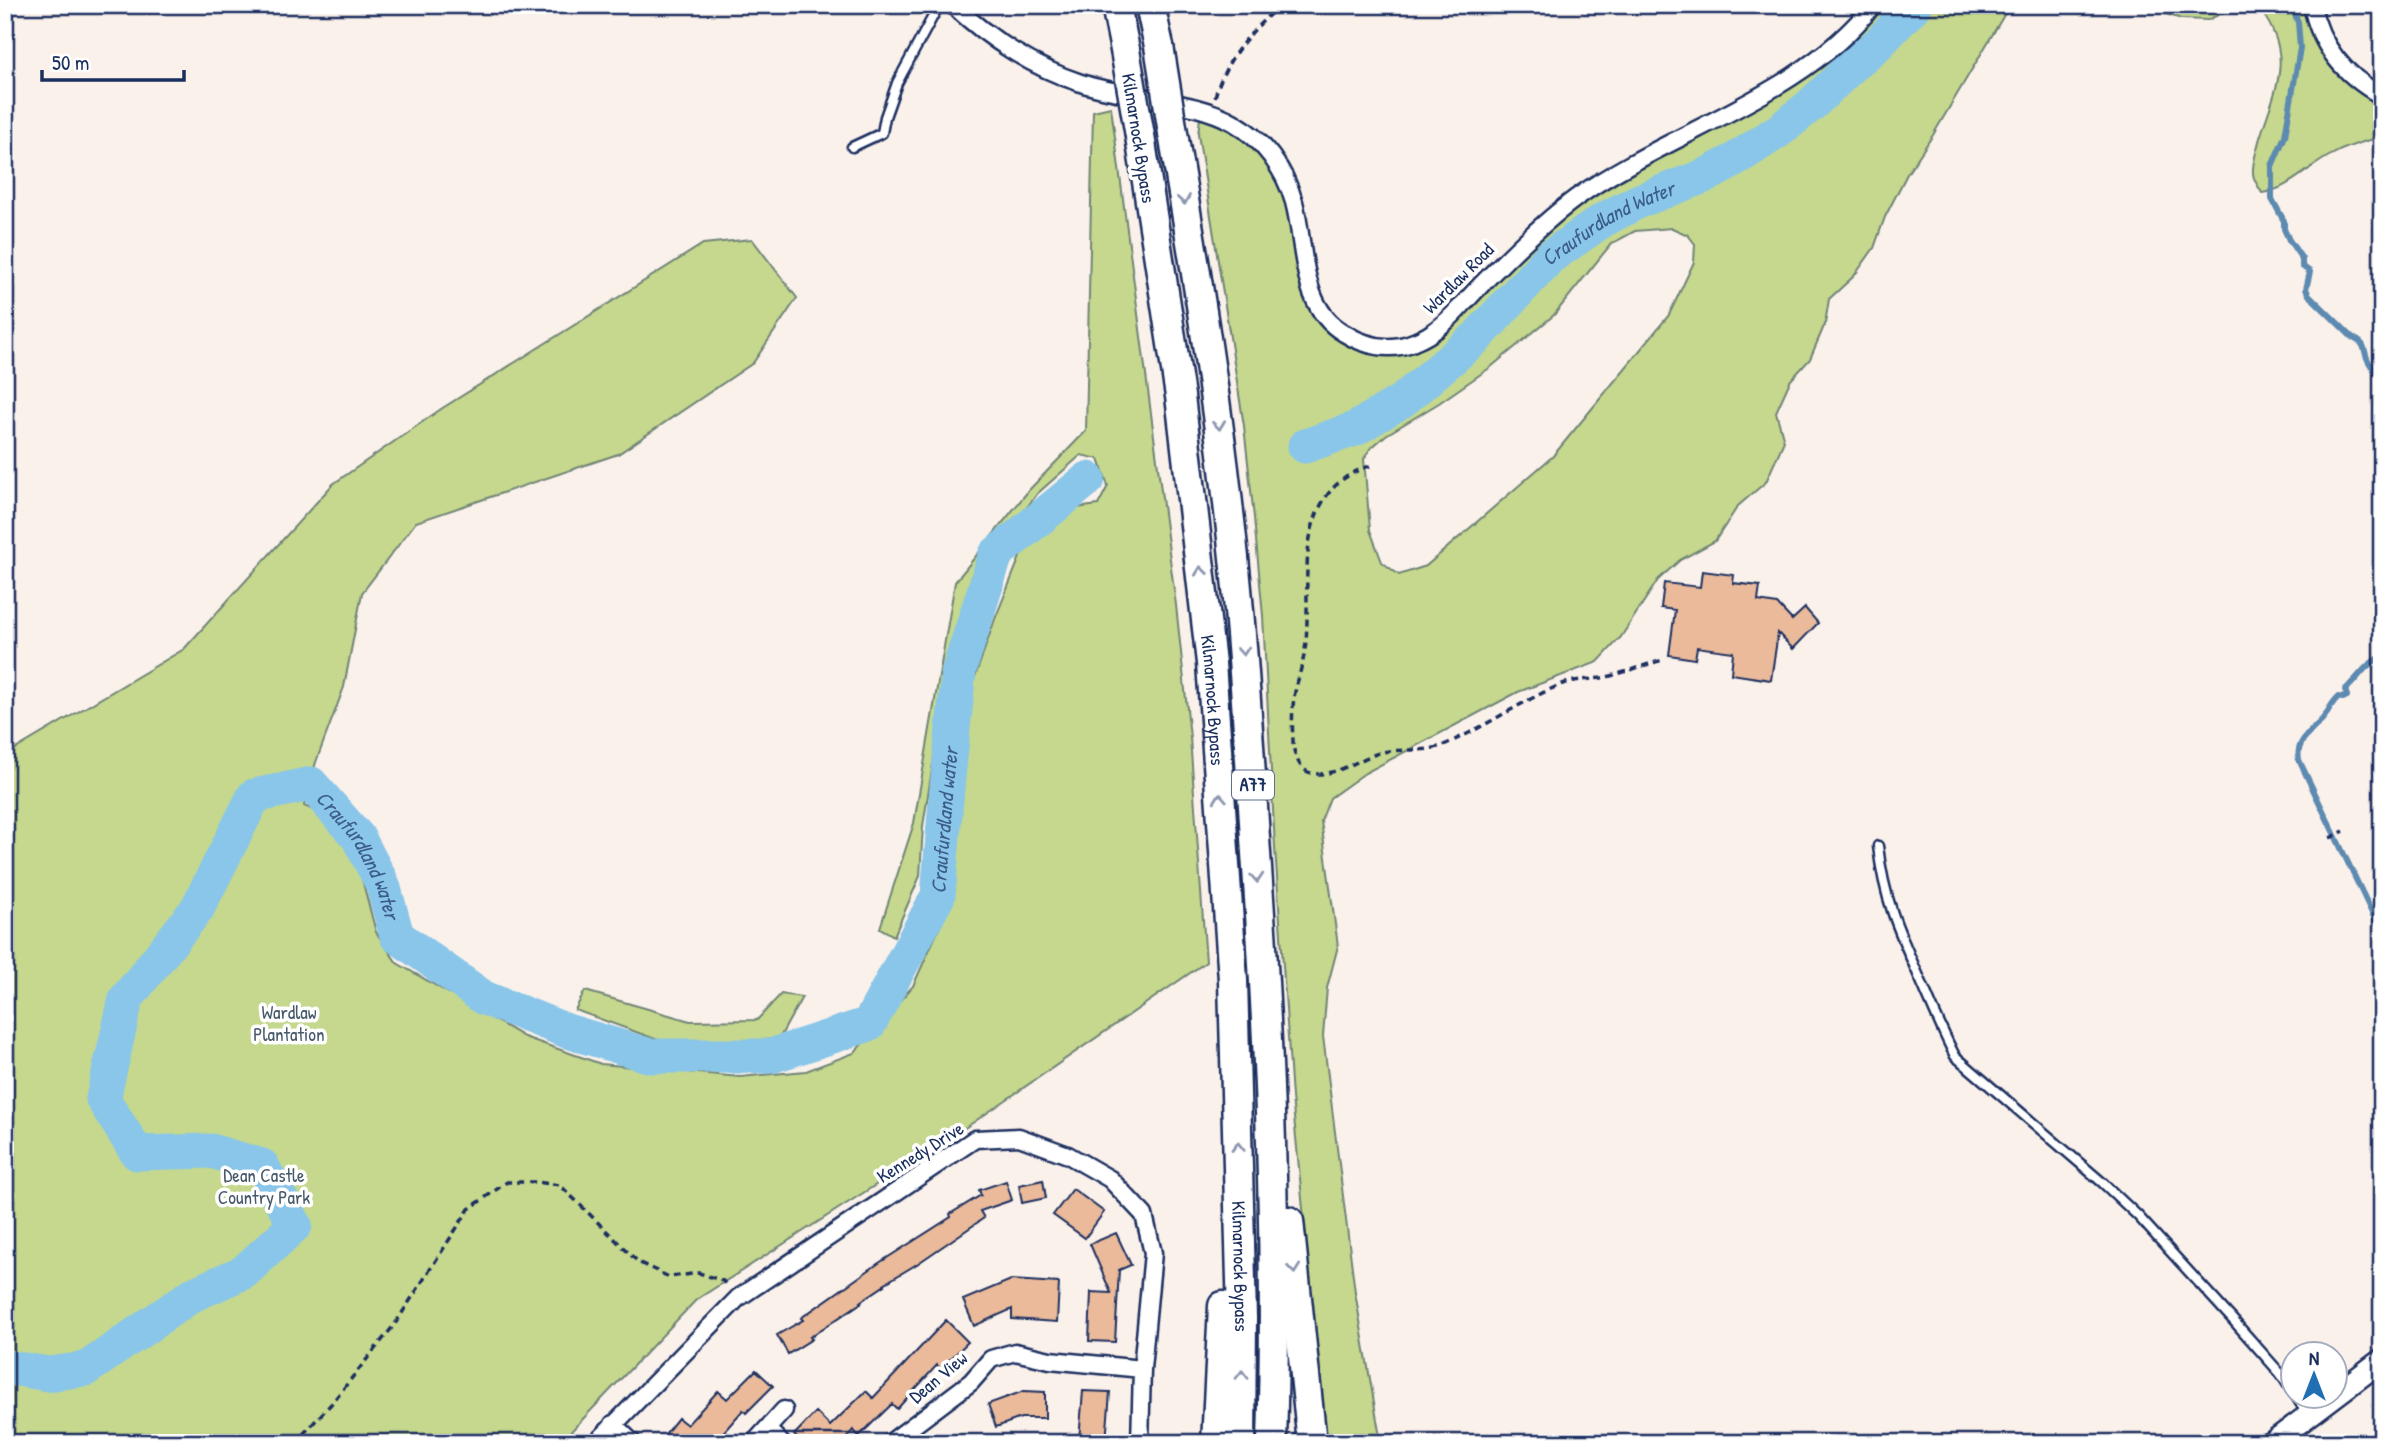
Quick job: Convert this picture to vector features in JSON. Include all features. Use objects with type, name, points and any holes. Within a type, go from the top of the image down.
[{"type":"highway","name":"Kilmarnock Bypass","points":[[1116,5],[1140,136],[1180,396],[1211,663],[1233,981],[1242,1318],[1241,1443]]},
{"type":"highway","name":"Kilmarnock Bypass","points":[[1150,5],[1212,372],[1241,632],[1253,786],[1271,1155],[1274,1303],[1272,1443]]},
{"type":"highway","name":"A77","points":[[1271,1155],[1290,1224],[1312,1443]]},
{"type":"highway","name":"A77","points":[[1216,1443],[1223,1307],[1239,1221]]},
{"type":"street","name":"Wardlaw Road","points":[[953,5],[1013,50],[1057,74],[1082,84],[1211,113],[1234,122],[1244,130],[1271,155],[1281,170],[1294,203],[1315,302],[1331,324],[1361,341],[1379,347],[1397,347],[1413,343],[1443,326],[1517,250],[1576,198],[1812,64],[1856,28],[1873,5]]},
{"type":"street","points":[[2312,5],[2316,24],[2333,55],[2350,75],[2382,96]]},
{"type":"street","name":"Kennedy Drive","points":[[596,1443],[738,1298],[975,1139],[1019,1138],[1068,1155],[1110,1179],[1144,1215],[1153,1253],[1142,1369],[1140,1443]]},
{"type":"street","name":"Dean View","points":[[890,1443],[971,1382],[991,1359],[1015,1352],[1050,1360],[1142,1369]]},
{"type":"street","points":[[2272,1443],[2382,1360]]},
{"type":"street","points":[[754,1443],[785,1410]]},
{"type":"street","points":[[613,1424],[633,1443]]},
{"type":"street","points":[[767,1429],[781,1443]]},
{"type":"lane","points":[[852,147],[882,133],[897,83],[939,5]]},
{"type":"lane","points":[[1878,846],[1882,876],[1895,925],[1955,1056],[2104,1183],[2138,1216],[2278,1371]]},
{"type":"lane","points":[[2304,1410],[2308,1417]]},
{"type":"path","points":[[1211,113],[1219,83],[1228,65],[1246,37],[1280,5]]},
{"type":"path","points":[[1370,466],[1344,477],[1331,489],[1310,536],[1306,640],[1294,696],[1293,740],[1295,756],[1301,766],[1310,773],[1341,769],[1386,751],[1419,751],[1442,746],[1562,684],[1604,677],[1663,660]]},
{"type":"path","points":[[2330,838],[2344,831]]},
{"type":"path","points":[[295,1443],[331,1404],[395,1324],[469,1209],[507,1182],[560,1185],[638,1262],[669,1277],[699,1273],[723,1281],[738,1298]]},
{"type":"green space","points":[[1873,5],[2010,5],[1907,174],[1885,217],[1874,248],[1854,276],[1829,299],[1825,324],[1810,359],[1790,381],[1776,412],[1784,441],[1766,482],[1738,506],[1715,541],[1680,560],[1658,580],[1621,637],[1598,662],[1518,692],[1365,773],[1330,798],[1321,821],[1338,946],[1327,988],[1323,1036],[1355,1292],[1381,1443],[1326,1443],[1292,1097],[1263,616],[1254,518],[1244,426],[1198,134],[1201,110],[1234,122],[1281,170],[1315,302],[1361,341],[1413,343],[1546,223],[1812,64]],"holes":[[[1672,228],[1688,235],[1695,244],[1694,262],[1669,315],[1553,456],[1426,566],[1399,575],[1382,562],[1370,530],[1364,459],[1370,449],[1386,435],[1491,367],[1554,315],[1611,244],[1635,231]]]},
{"type":"green space","points":[[2139,5],[2312,5],[2333,55],[2382,96],[2382,137],[2335,153],[2280,188],[2262,193],[2254,178],[2253,165],[2279,75],[2280,60],[2272,28],[2261,11],[2234,7],[2208,20],[2181,19]]},
{"type":"green space","name":"Dean Castle Country Park","points":[[1111,107],[1176,605],[1190,737],[1206,962],[974,1122],[696,1300],[560,1443],[5,1443],[5,770],[14,750],[184,649],[333,484],[441,409],[703,244],[752,239],[797,298],[753,363],[618,454],[416,522],[362,593],[344,687],[316,762],[304,806],[325,815],[358,864],[376,932],[397,963],[524,1037],[601,1064],[740,1077],[806,1071],[854,1053],[913,986],[951,902],[966,703],[995,619],[1026,542],[1076,508],[1098,505],[1108,486],[1099,459],[1081,455],[1038,493],[975,575],[949,663],[923,826],[920,876],[894,936],[880,928],[914,823],[955,582],[1029,490],[1086,431],[1093,111]]},
{"type":"green space","points":[[585,991],[690,1021],[757,1020],[781,994],[802,997],[779,1039],[672,1045],[575,1010]]},
{"type":"building","points":[[1702,571],[1734,575],[1733,583],[1760,586],[1758,601],[1777,604],[1792,620],[1805,608],[1818,623],[1793,649],[1778,633],[1771,680],[1731,674],[1733,652],[1697,647],[1695,659],[1669,655],[1675,610],[1661,608],[1664,583],[1700,587]]},
{"type":"building","points":[[1043,1180],[1046,1198],[1022,1203],[1019,1185]]},
{"type":"building","points":[[1006,1181],[1012,1200],[980,1211],[984,1218],[884,1284],[788,1354],[777,1335],[803,1320],[801,1318],[879,1263],[951,1217],[950,1214],[981,1195],[979,1190]]},
{"type":"building","points":[[1073,1189],[1104,1212],[1085,1238],[1053,1215]]},
{"type":"building","points":[[1116,1233],[1131,1265],[1119,1270],[1115,1342],[1089,1341],[1091,1292],[1111,1293],[1090,1244]]},
{"type":"building","points":[[1011,1280],[1059,1283],[1057,1322],[1012,1319],[1012,1309],[974,1326],[963,1300]]},
{"type":"building","points":[[946,1320],[968,1342],[940,1369],[937,1365],[897,1409],[892,1404],[859,1436],[853,1430],[845,1440],[848,1443],[802,1443],[794,1435],[816,1412],[830,1426],[866,1391],[873,1398]]},
{"type":"building","points":[[756,1370],[773,1386],[746,1413],[743,1410],[714,1443],[677,1443],[665,1434],[678,1418],[687,1425],[718,1391],[727,1399]]},
{"type":"building","points":[[1024,1391],[1045,1392],[1045,1418],[1021,1418],[996,1427],[988,1404]]},
{"type":"building","points":[[1083,1391],[1110,1392],[1106,1442],[1079,1440]]},
{"type":"waterway","name":"Craufurdland Water","points":[[1305,446],[1355,429],[1403,400],[1477,337],[1550,257],[1603,220],[1639,201],[1707,175],[1780,130],[1878,44],[1915,5]]},
{"type":"waterway","points":[[2291,5],[2298,22],[2300,48],[2285,136],[2272,166],[2272,199],[2284,221],[2289,240],[2302,259],[2302,266],[2310,272],[2306,289],[2309,295],[2362,344],[2369,363],[2382,379]]},
{"type":"waterway","name":"Craufurdland water","points":[[5,1367],[48,1374],[86,1369],[192,1295],[244,1272],[295,1225],[262,1166],[211,1151],[137,1153],[103,1099],[126,999],[197,909],[254,796],[311,784],[358,837],[383,885],[397,936],[484,998],[567,1031],[651,1056],[771,1056],[869,1024],[938,896],[959,670],[996,554],[1088,479]]},
{"type":"waterway","points":[[2382,656],[2365,668],[2345,690],[2347,696],[2336,699],[2325,716],[2306,736],[2299,753],[2299,760],[2382,934]]},
{"type":"park label","name":"Wardlaw Plantation","points":[[289,1023]]}]
